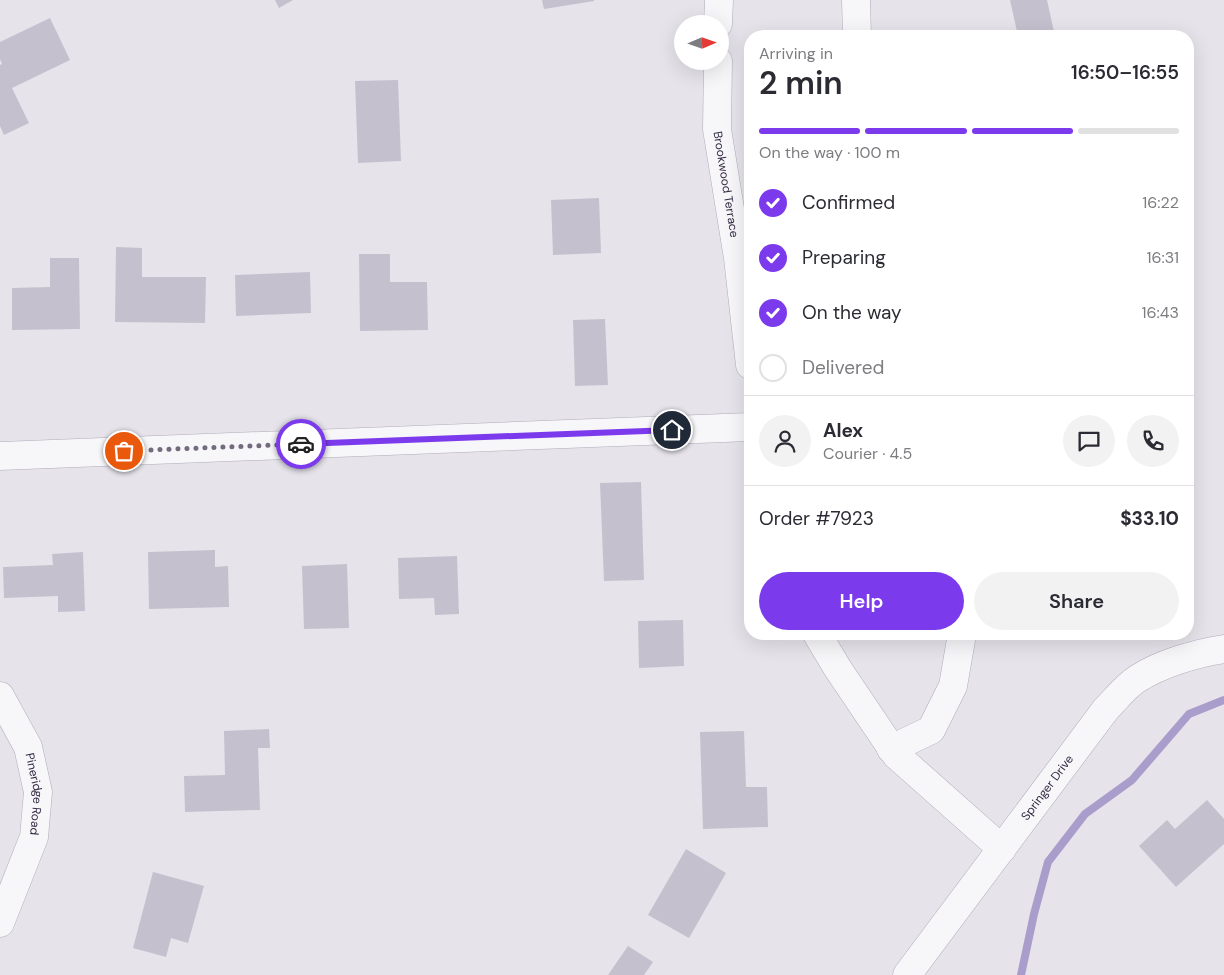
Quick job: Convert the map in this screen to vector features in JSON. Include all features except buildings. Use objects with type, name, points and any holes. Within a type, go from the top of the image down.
[{"type":"street","points":[[718,15],[719,0]]},
{"type":"street","points":[[856,0],[857,30]]},
{"type":"street","name":"Brookwood Terrace","points":[[718,70],[717,129],[738,258],[744,312]]},
{"type":"street","points":[[0,456],[744,427]]},
{"type":"street","points":[[821,640],[896,755],[1002,849]]},
{"type":"street","points":[[891,749],[931,730],[953,686],[961,640]]},
{"type":"street","name":"Springer Drive","points":[[907,975],[1106,709],[1136,679],[1171,663],[1224,649]]},
{"type":"street","name":"Pineridge Road","points":[[0,696],[28,747],[38,792],[34,837],[0,923]]},
{"type":"waterway","points":[[1021,975],[1034,914],[1048,862],[1085,814],[1132,780],[1189,714],[1224,700]]},
{"type":"way so far","points":[[124,451],[301,444]]},
{"type":"route","points":[[301,444],[672,430]]}]
